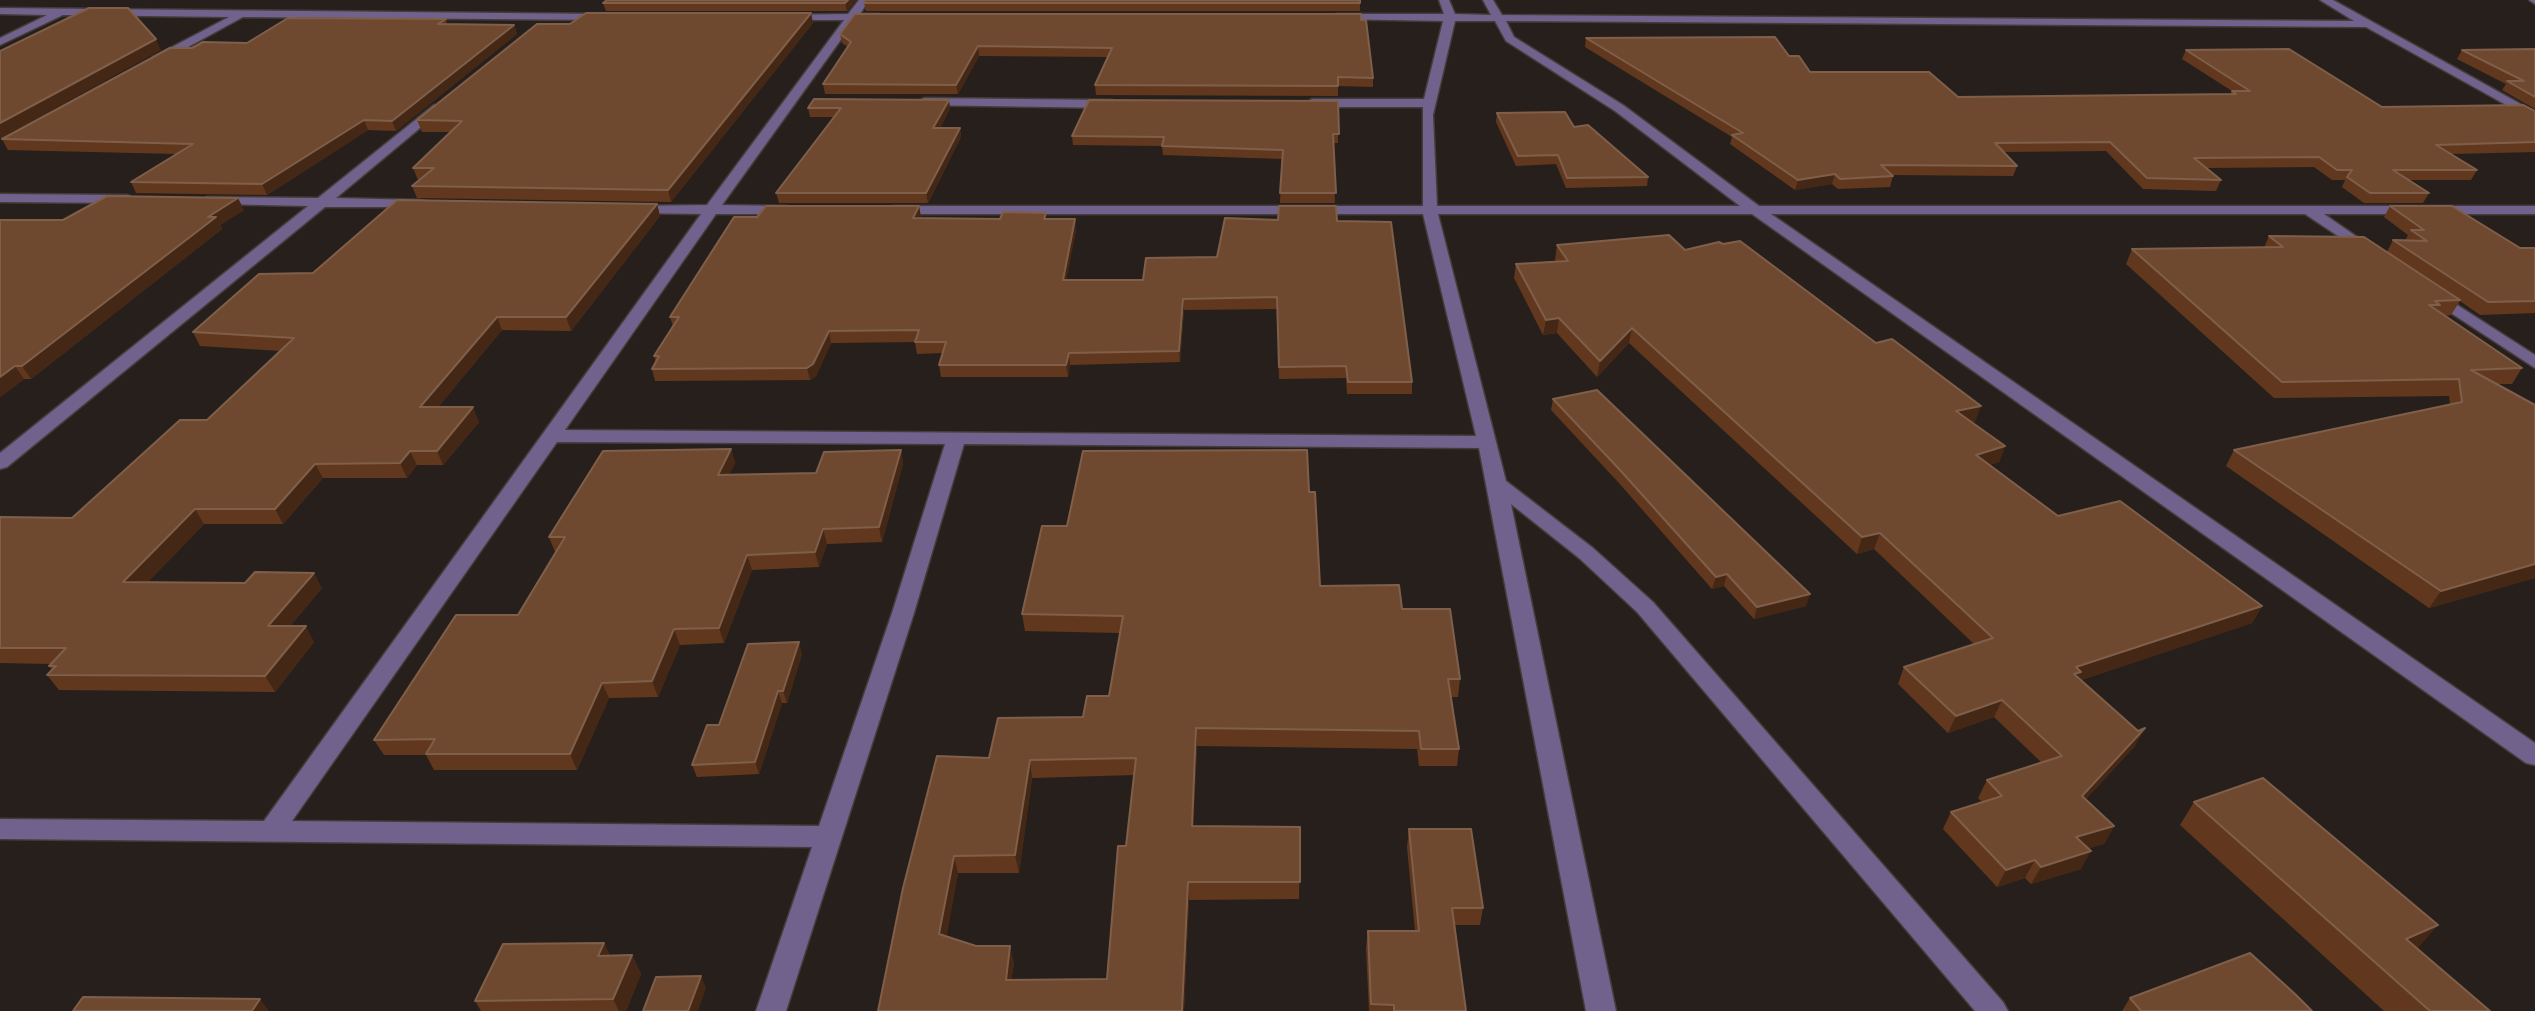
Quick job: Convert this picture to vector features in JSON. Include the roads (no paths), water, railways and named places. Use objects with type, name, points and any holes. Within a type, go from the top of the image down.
[{"type":"street","points":[[526,37],[571,0]]},
{"type":"street","points":[[272,830],[711,210],[800,101],[864,0]]},
{"type":"street","points":[[2325,0],[2535,117]]},
{"type":"street","points":[[1324,17],[1492,8],[2371,24]]},
{"type":"street","points":[[1492,8],[1510,39],[1619,108],[1758,212],[2535,756]]},
{"type":"street","points":[[1447,9],[1428,103],[1430,211],[1497,483],[1601,1011]]},
{"type":"street","points":[[0,11],[613,17]]},
{"type":"street","points":[[0,42],[63,11]]},
{"type":"street","points":[[148,66],[241,14]]},
{"type":"street","points":[[772,17],[899,17]]},
{"type":"street","points":[[0,463],[454,95]]},
{"type":"street","points":[[902,102],[1120,104]]},
{"type":"street","points":[[1290,103],[1428,103]]},
{"type":"street","points":[[0,198],[138,199]]},
{"type":"street","points":[[199,200],[429,204]]},
{"type":"street","points":[[613,209],[807,210]]},
{"type":"street","points":[[871,210],[2535,210]]},
{"type":"street","points":[[2311,212],[2390,266]]},
{"type":"street","points":[[2417,283],[2535,363]]},
{"type":"street","points":[[553,436],[1488,442]]},
{"type":"street","points":[[771,1011],[826,837],[903,613],[956,438]]},
{"type":"street","points":[[1497,483],[1586,553],[1645,607],[1993,1011]]},
{"type":"street","points":[[0,829],[826,837]]}]
